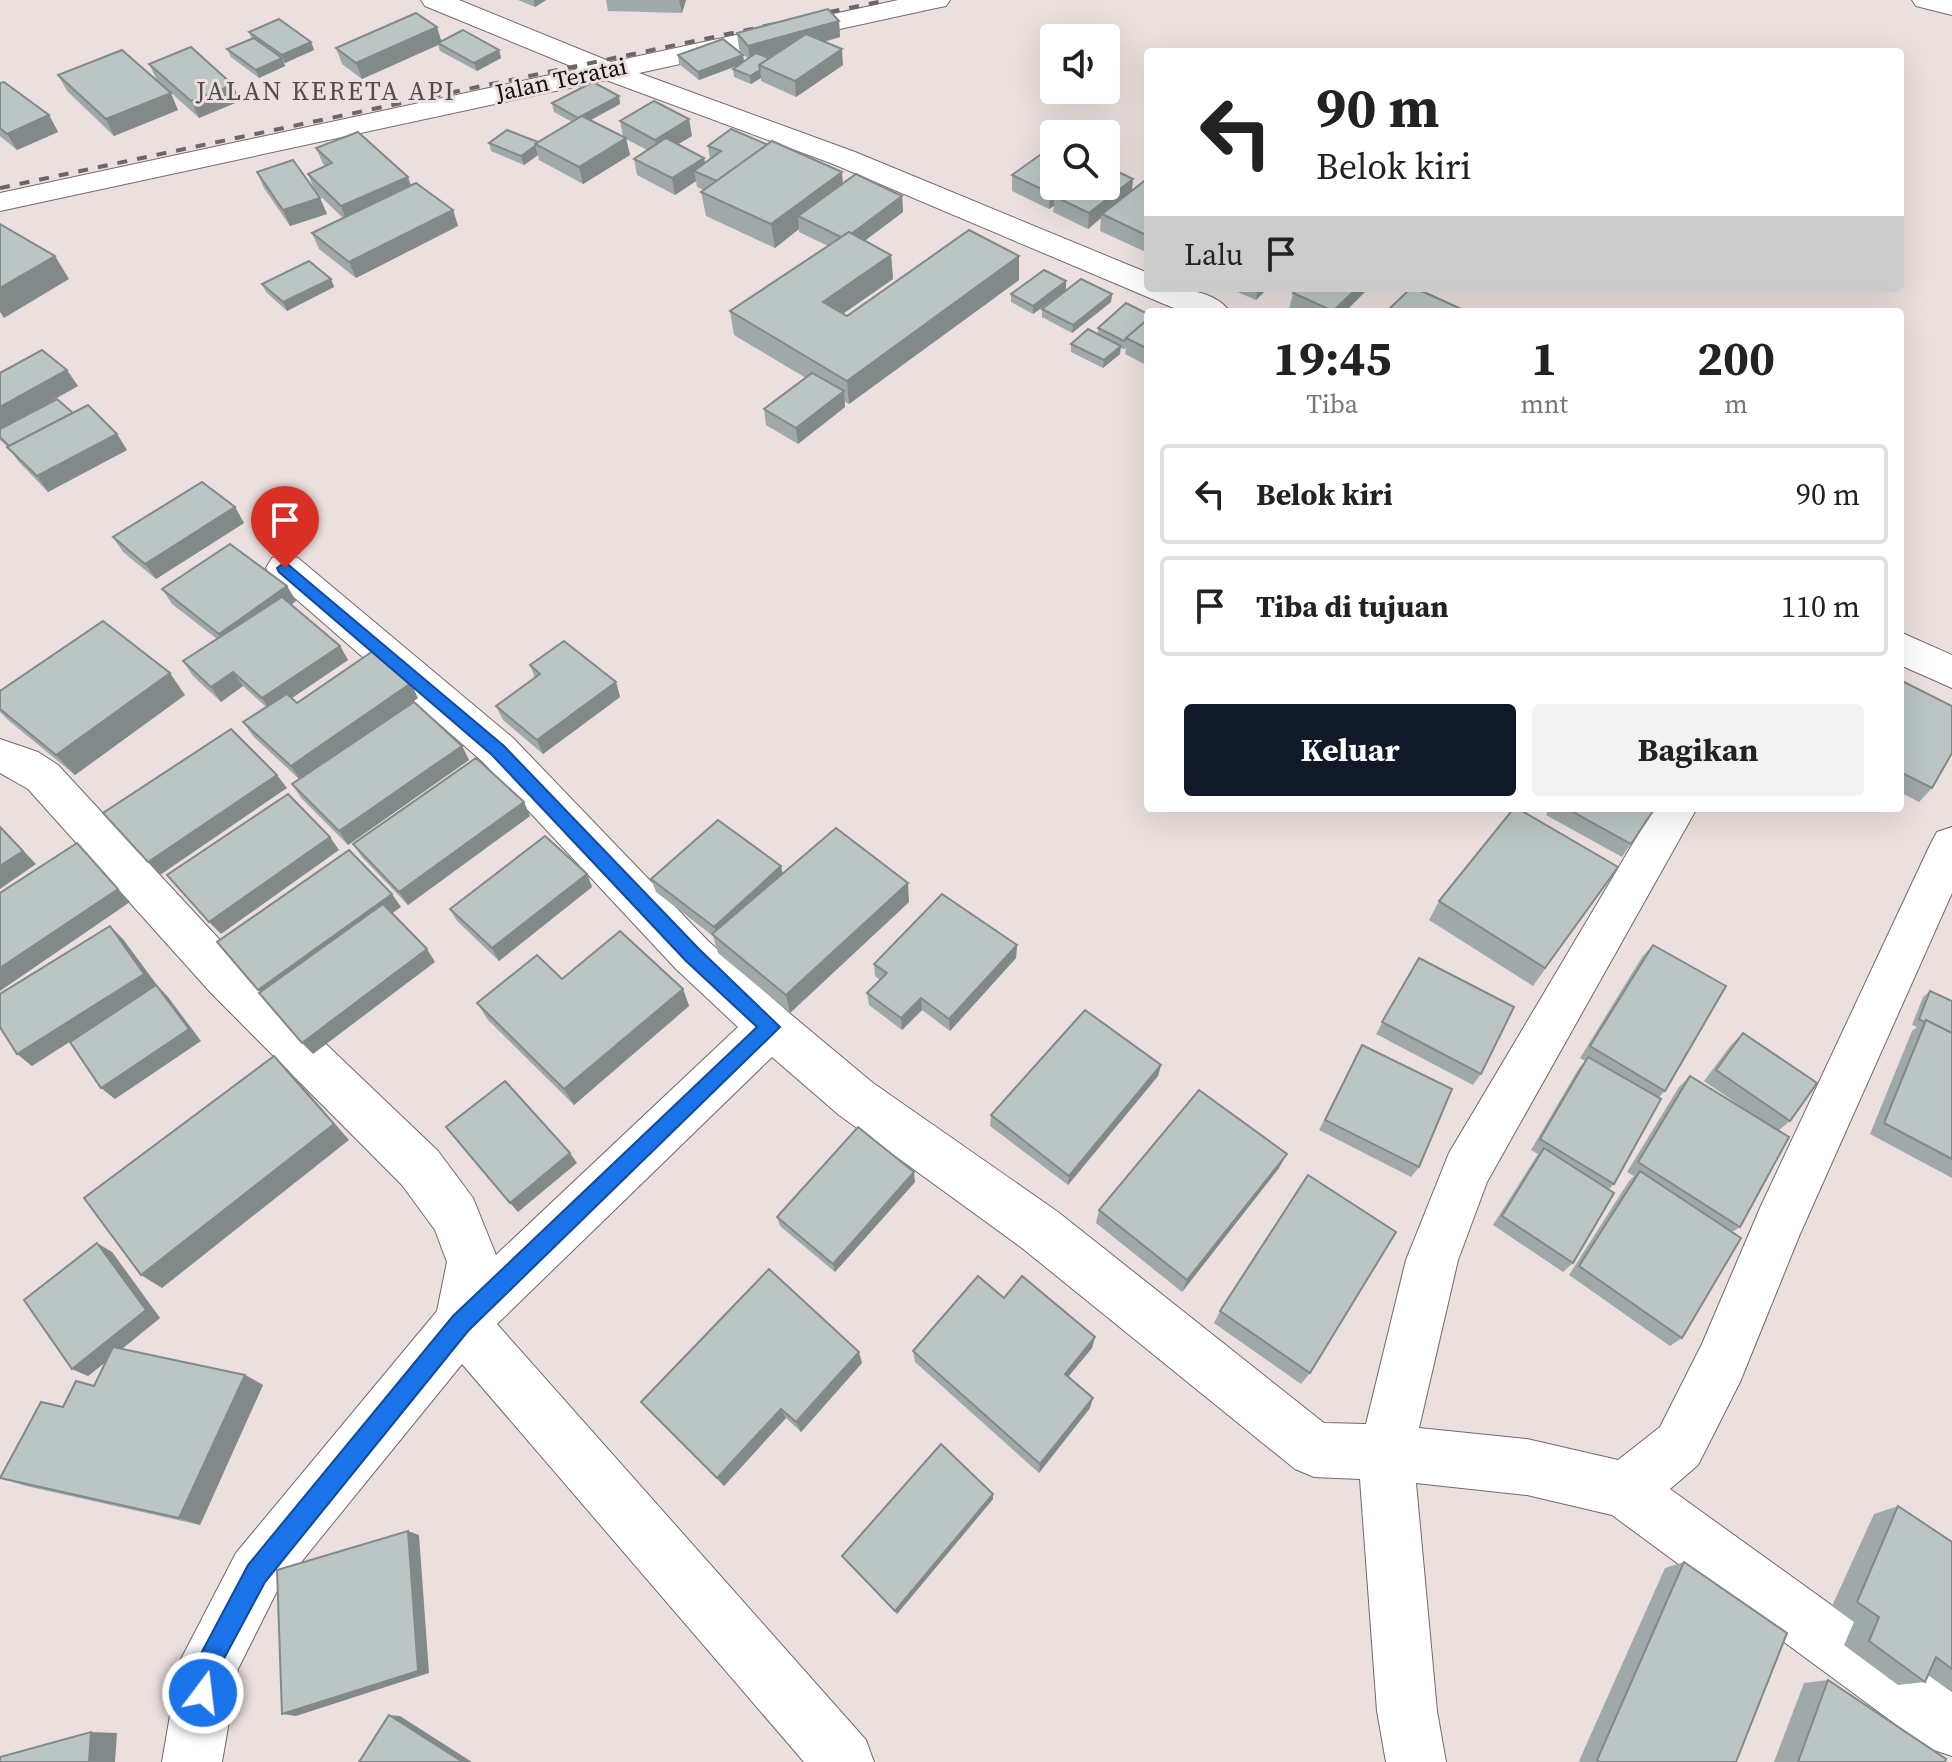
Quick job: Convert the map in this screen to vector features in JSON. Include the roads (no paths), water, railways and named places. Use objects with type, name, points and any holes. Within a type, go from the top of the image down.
[{"type":"street","points":[[435,0],[606,70],[844,158],[1144,283]]},
{"type":"street","name":"Jalan Teratai","points":[[0,202],[936,0]]},
{"type":"street","points":[[1926,0],[1952,7]]},
{"type":"street","points":[[1165,292],[1203,308]]},
{"type":"street","points":[[285,568],[498,750],[692,955],[771,1027],[856,1099],[1040,1230],[1314,1450],[1386,1452],[1527,1467],[1625,1490],[1949,1727]]},
{"type":"street","points":[[1904,649],[1952,673]]},
{"type":"street","points":[[0,756],[23,764],[43,777],[227,979],[420,1168],[455,1215],[473,1262],[461,1323]]},
{"type":"street","points":[[1416,1762],[1407,1711],[1386,1452],[1432,1260],[1467,1170],[1674,812]]},
{"type":"street","points":[[1625,1490],[1679,1446],[1714,1377],[1778,1225],[1952,845]]},
{"type":"street","points":[[192,1762],[209,1663],[256,1573],[461,1323],[771,1027]]},
{"type":"street","points":[[461,1323],[844,1762]]},
{"type":"railway","points":[[810,16],[888,0]]},
{"type":"railway","points":[[0,188],[775,24]]},
{"type":"district","name":"JALAN KERETA API","points":[[326,91]]}]
